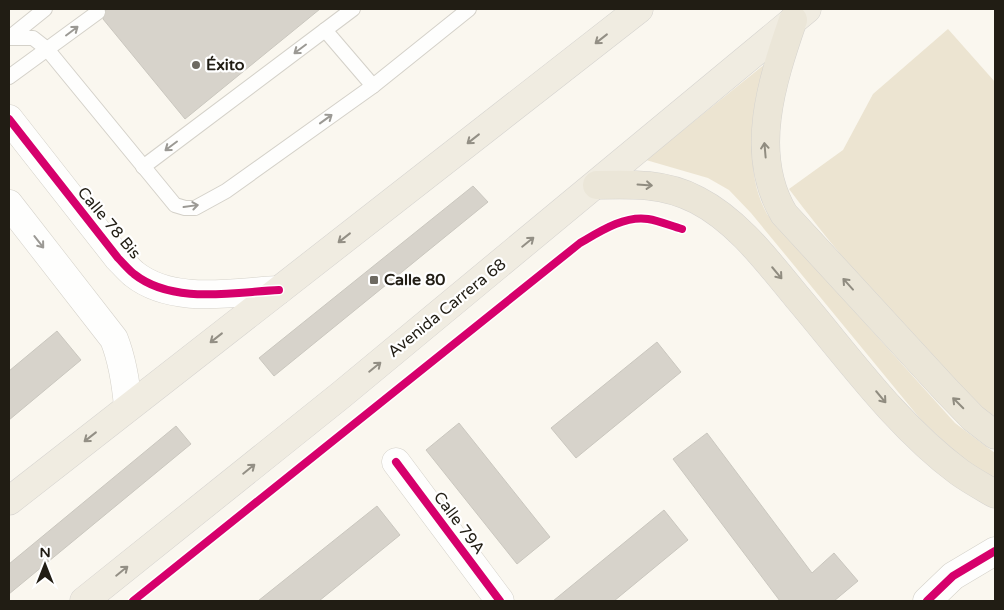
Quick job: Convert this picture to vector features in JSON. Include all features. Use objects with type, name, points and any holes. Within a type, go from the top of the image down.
[{"type":"highway","points":[[800,14],[783,51],[767,115],[765,140],[769,182],[774,198],[784,214],[946,390],[973,418],[995,435]]},
{"type":"highway","points":[[597,185],[655,185],[697,200],[724,218],[761,254],[904,422],[929,448],[960,473],[995,494]]},
{"type":"main road","points":[[9,501],[128,406],[639,9]]},
{"type":"main road","name":"Avenida Carrera 68","points":[[84,601],[341,395],[597,185],[800,14]]},
{"type":"street","name":"Calle 78 Bis","points":[[9,119],[106,244],[135,275],[156,286],[174,291],[219,293],[279,290]]},
{"type":"street","points":[[9,204],[114,340],[124,371],[128,406]]},
{"type":"street","name":"Calle 79A","points":[[396,462],[500,601]]},
{"type":"street","points":[[927,601],[953,576],[995,551]]},
{"type":"lane","points":[[9,38],[45,9]]},
{"type":"lane","points":[[144,167],[353,9]]},
{"type":"lane","points":[[9,38],[33,38],[47,49],[175,205],[195,208],[226,191],[373,86],[470,9]]},
{"type":"lane","points":[[9,77],[98,12]]},
{"type":"lane","points":[[325,30],[373,86]]},
{"type":"shaded area","points":[[948,29],[995,82],[995,417],[981,408],[882,303],[825,236],[789,189],[843,150],[873,94]]},
{"type":"shaded area","points":[[770,60],[756,118],[753,157],[754,176],[767,214],[955,423],[995,453],[995,479],[971,467],[922,421],[751,213],[729,190],[708,178],[646,160]]},
{"type":"building","name":"Éxito","points":[[106,9],[320,9],[185,119],[103,19]]},
{"type":"building","name":"Calle 80","points":[[473,186],[488,202],[274,376],[259,358]]},
{"type":"building","points":[[57,331],[81,360],[9,420],[9,371]]},
{"type":"building","points":[[657,342],[681,372],[576,458],[551,428]]},
{"type":"building","points":[[459,423],[550,537],[517,564],[426,450]]},
{"type":"building","points":[[176,426],[191,444],[9,594],[9,564]]},
{"type":"building","points":[[707,433],[812,573],[834,553],[858,581],[834,601],[780,601],[673,459]]},
{"type":"building","points":[[377,506],[400,535],[319,601],[258,601]]},
{"type":"building","points":[[664,510],[688,540],[614,601],[553,601]]},
{"type":"cycle path","points":[[9,119],[118,258],[134,274],[150,284],[167,290],[185,293],[224,294],[279,290]]},
{"type":"cycle path","points":[[133,601],[580,243],[612,225],[639,218],[657,221],[682,229]]},
{"type":"cycle path","points":[[396,462],[500,601]]},
{"type":"cycle path","points":[[927,601],[953,576],[995,551]]},
{"type":"place","name":"Éxito","points":[[196,65]]},
{"type":"place","name":"Calle 80","points":[[374,280]]}]
